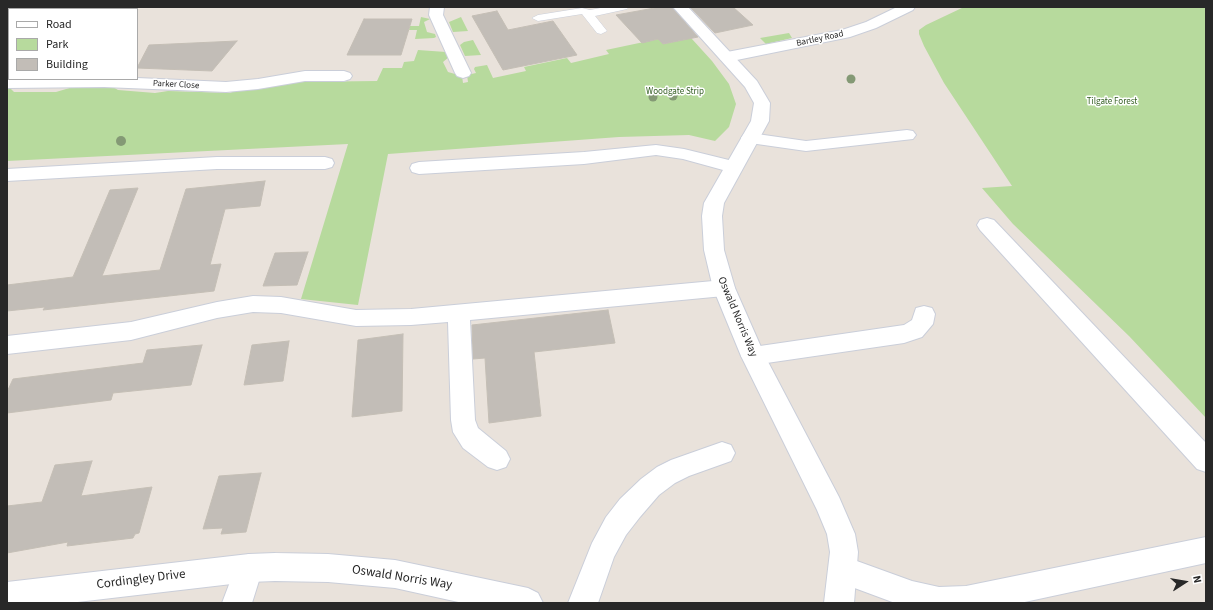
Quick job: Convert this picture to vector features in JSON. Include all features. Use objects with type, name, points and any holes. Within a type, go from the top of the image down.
[{"type":"street","points":[[437,7],[436,15],[463,73]]},
{"type":"street","name":"Oswald Norris Way","points":[[680,7],[727,57],[757,92],[762,103],[760,121],[714,202],[712,216],[714,250],[724,288],[753,356],[829,506],[841,534],[844,552],[838,603]]},
{"type":"street","name":"Bartley Road","points":[[727,57],[845,34],[871,25],[908,7]]},
{"type":"street","name":"Parker Close","points":[[7,83],[104,82],[226,87],[258,84],[306,76],[344,76]]},
{"type":"street","points":[[750,138],[806,146],[907,135]]},
{"type":"street","points":[[420,168],[584,158],[656,150],[684,154],[734,167]]},
{"type":"street","points":[[7,175],[217,163],[325,163]]},
{"type":"street","points":[[988,225],[1206,461]]},
{"type":"street","points":[[7,345],[131,331],[217,310],[253,304],[281,305],[356,318],[411,317],[724,288]]},
{"type":"street","points":[[459,313],[463,420],[466,432],[472,440],[497,459]]},
{"type":"street","points":[[753,356],[904,334],[914,331],[922,324],[924,314]]},
{"type":"street","points":[[583,603],[602,552],[616,526],[630,508],[650,487],[666,476],[680,468],[722,453]]},
{"type":"street","points":[[843,570],[912,596],[939,601],[959,600],[1001,593],[1206,550]]},
{"type":"street","points":[[236,603],[262,567]]},
{"type":"street","name":"Oswald Norris Way","points":[[262,567],[335,569],[395,574],[528,603]]},
{"type":"street","name":"Cordingley Drive","points":[[7,596],[262,567]]},
{"type":"lane","points":[[587,14],[623,7]]},
{"type":"lane","points":[[538,18],[582,11],[587,14],[601,31]]},
{"type":"green space","name":"Tilgate Forest","points":[[964,7],[1206,7],[1206,418],[1129,336],[1013,224],[982,188],[1012,186],[944,83],[919,34],[919,30],[926,25]]},
{"type":"green space","points":[[421,17],[430,19],[424,22],[427,32],[435,34],[436,37],[415,39],[417,30],[409,30],[410,26],[419,26]]},
{"type":"green space","points":[[461,17],[468,31],[453,32],[449,22]]},
{"type":"green space","name":"Woodgate Strip","points":[[682,28],[712,61],[729,84],[736,104],[729,127],[715,141],[689,135],[619,137],[388,154],[358,305],[301,299],[348,144],[7,161],[7,88],[10,88],[14,92],[56,92],[73,87],[113,87],[118,90],[155,93],[168,91],[230,93],[237,90],[259,89],[296,82],[377,81],[383,68],[402,68],[404,62],[414,61],[418,50],[446,52],[449,57],[443,62],[448,72],[462,76],[463,83],[468,82],[467,75],[476,73],[474,69],[475,67],[487,65],[493,78],[526,71],[524,67],[567,58],[571,63],[609,54],[606,50],[658,39],[663,44],[686,39]]},
{"type":"green space","points":[[789,33],[792,38],[766,44],[760,38]]},
{"type":"green space","points":[[473,40],[481,55],[465,56],[460,45],[464,42]]},
{"type":"building","points":[[660,7],[672,7],[698,37],[663,44],[658,39],[642,43],[616,15]]},
{"type":"building","points":[[690,7],[733,7],[753,25],[715,33]]},
{"type":"building","points":[[497,11],[508,30],[553,21],[577,55],[503,70],[472,16]]},
{"type":"building","points":[[364,19],[412,19],[401,55],[347,55]]},
{"type":"building","points":[[237,41],[212,71],[138,68],[149,45]]},
{"type":"building","points":[[265,181],[260,206],[225,209],[210,265],[221,264],[214,291],[43,310],[45,307],[7,311],[7,285],[73,277],[110,190],[138,188],[102,276],[160,270],[186,189]]},
{"type":"building","points":[[308,252],[297,285],[263,286],[275,253]]},
{"type":"building","points":[[608,310],[615,343],[534,352],[541,416],[489,423],[485,358],[473,359],[472,325]]},
{"type":"building","points":[[403,334],[402,411],[352,417],[358,340]]},
{"type":"building","points":[[289,341],[283,381],[244,385],[252,345]]},
{"type":"building","points":[[202,345],[191,385],[113,393],[111,400],[7,413],[7,392],[13,379],[143,363],[147,350]]},
{"type":"building","points":[[92,461],[81,496],[152,487],[139,533],[135,534],[133,538],[67,546],[68,542],[7,553],[7,506],[42,502],[55,465]]},
{"type":"building","points":[[261,473],[246,532],[221,534],[223,528],[203,529],[219,476]]}]
